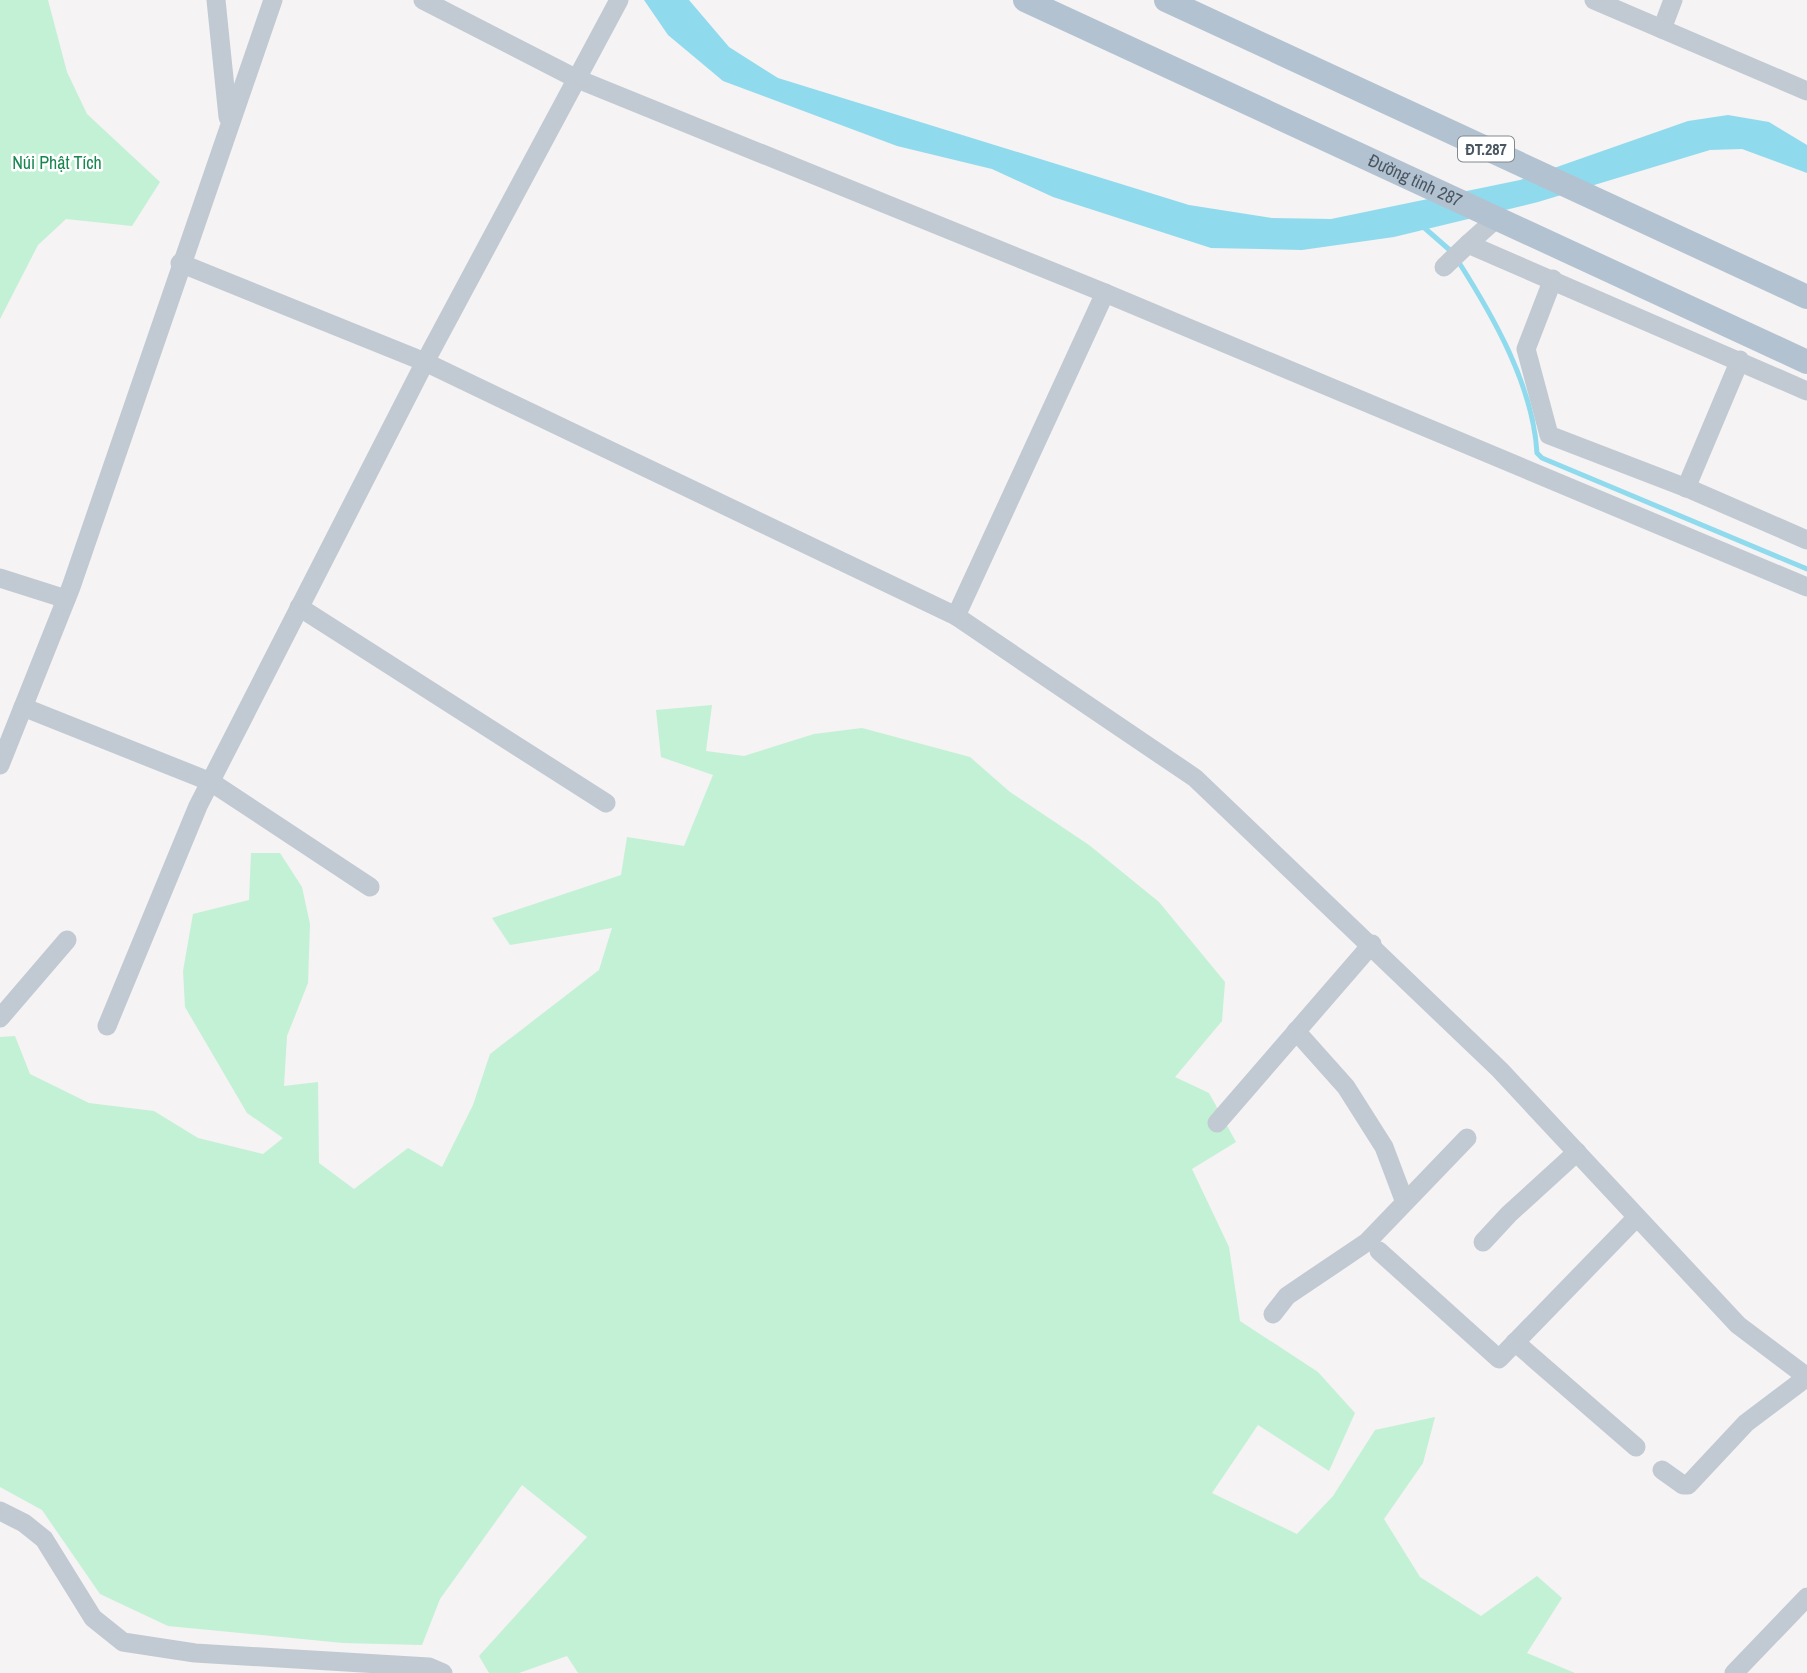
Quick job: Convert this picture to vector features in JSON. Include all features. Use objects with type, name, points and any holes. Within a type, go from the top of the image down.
[{"type":"main road","name":"Đường tỉnh 287","points":[[1025,0],[1807,362]]},
{"type":"main road","name":"ĐT.287","points":[[1166,0],[1807,298]]},
{"type":"street","points":[[216,0],[229,125]]},
{"type":"street","points":[[0,765],[66,599],[180,263],[274,0]]},
{"type":"street","points":[[423,0],[575,78],[1105,293],[1807,587]]},
{"type":"street","points":[[107,1026],[211,782],[425,362],[619,0]]},
{"type":"street","points":[[1594,0],[1807,91]]},
{"type":"street","points":[[1662,29],[1673,0]]},
{"type":"street","points":[[1444,267],[1497,218]]},
{"type":"street","points":[[1466,246],[1553,279],[1807,391]]},
{"type":"street","points":[[180,263],[425,362],[956,616],[1195,778],[1372,944],[1500,1070],[1738,1325],[1807,1377],[1746,1423],[1688,1485],[1683,1485],[1662,1470]]},
{"type":"street","points":[[1553,279],[1526,349],[1549,436],[1686,488],[1807,540]]},
{"type":"street","points":[[956,616],[1105,293]]},
{"type":"street","points":[[1686,488],[1740,360]]},
{"type":"street","points":[[0,578],[66,599]]},
{"type":"street","points":[[299,607],[606,803]]},
{"type":"street","points":[[23,707],[211,782],[370,887]]},
{"type":"street","points":[[0,1018],[67,940]]},
{"type":"street","points":[[1217,1123],[1372,944]]},
{"type":"street","points":[[1296,1031],[1346,1087],[1384,1147],[1404,1200]]},
{"type":"street","points":[[1273,1314],[1287,1296],[1367,1242],[1404,1200],[1467,1138]]},
{"type":"street","points":[[1483,1242],[1509,1214],[1577,1152]]},
{"type":"street","points":[[1379,1251],[1499,1359],[1637,1217]]},
{"type":"street","points":[[1515,1342],[1636,1447]]},
{"type":"street","points":[[0,1511],[24,1523],[44,1539],[93,1618],[123,1642],[195,1653],[429,1667],[443,1673]]},
{"type":"street","points":[[1734,1673],[1807,1597]]},
{"type":"green space","name":"Núi Phật Tích","points":[[0,0],[48,0],[67,72],[87,114],[160,182],[132,226],[66,219],[38,245],[0,319]]},
{"type":"green space","points":[[712,705],[706,751],[744,756],[814,734],[862,728],[970,757],[1010,792],[1089,845],[1159,902],[1225,982],[1222,1021],[1175,1077],[1209,1093],[1236,1142],[1192,1169],[1229,1247],[1240,1321],[1318,1372],[1355,1413],[1329,1471],[1258,1425],[1212,1493],[1297,1534],[1333,1496],[1375,1430],[1435,1417],[1423,1463],[1384,1519],[1420,1577],[1481,1616],[1537,1576],[1562,1598],[1527,1653],[1575,1673],[578,1673],[567,1656],[519,1673],[489,1673],[479,1656],[587,1537],[522,1485],[440,1599],[422,1645],[343,1643],[168,1626],[100,1594],[42,1510],[0,1487],[0,1037],[15,1036],[30,1074],[89,1103],[154,1111],[198,1138],[263,1154],[283,1138],[247,1113],[185,1007],[183,971],[193,914],[249,900],[251,853],[280,853],[302,887],[310,924],[308,983],[287,1036],[284,1086],[318,1082],[319,1163],[354,1189],[408,1148],[442,1167],[473,1105],[490,1054],[599,970],[612,928],[510,945],[492,918],[621,875],[627,837],[684,846],[713,775],[661,757],[656,710]]},
{"type":"water","points":[[644,0],[689,0],[729,47],[778,78],[1189,205],[1272,218],[1331,219],[1520,180],[1688,121],[1728,115],[1769,122],[1807,145],[1807,173],[1742,149],[1710,150],[1538,202],[1394,237],[1302,250],[1211,248],[1053,197],[992,169],[897,146],[723,81],[668,35]]},
{"type":"waterway","points":[[1420,224],[1452,252]]},
{"type":"waterway","points":[[1458,261],[1509,352],[1528,402],[1537,453],[1542,458],[1807,569]]}]
